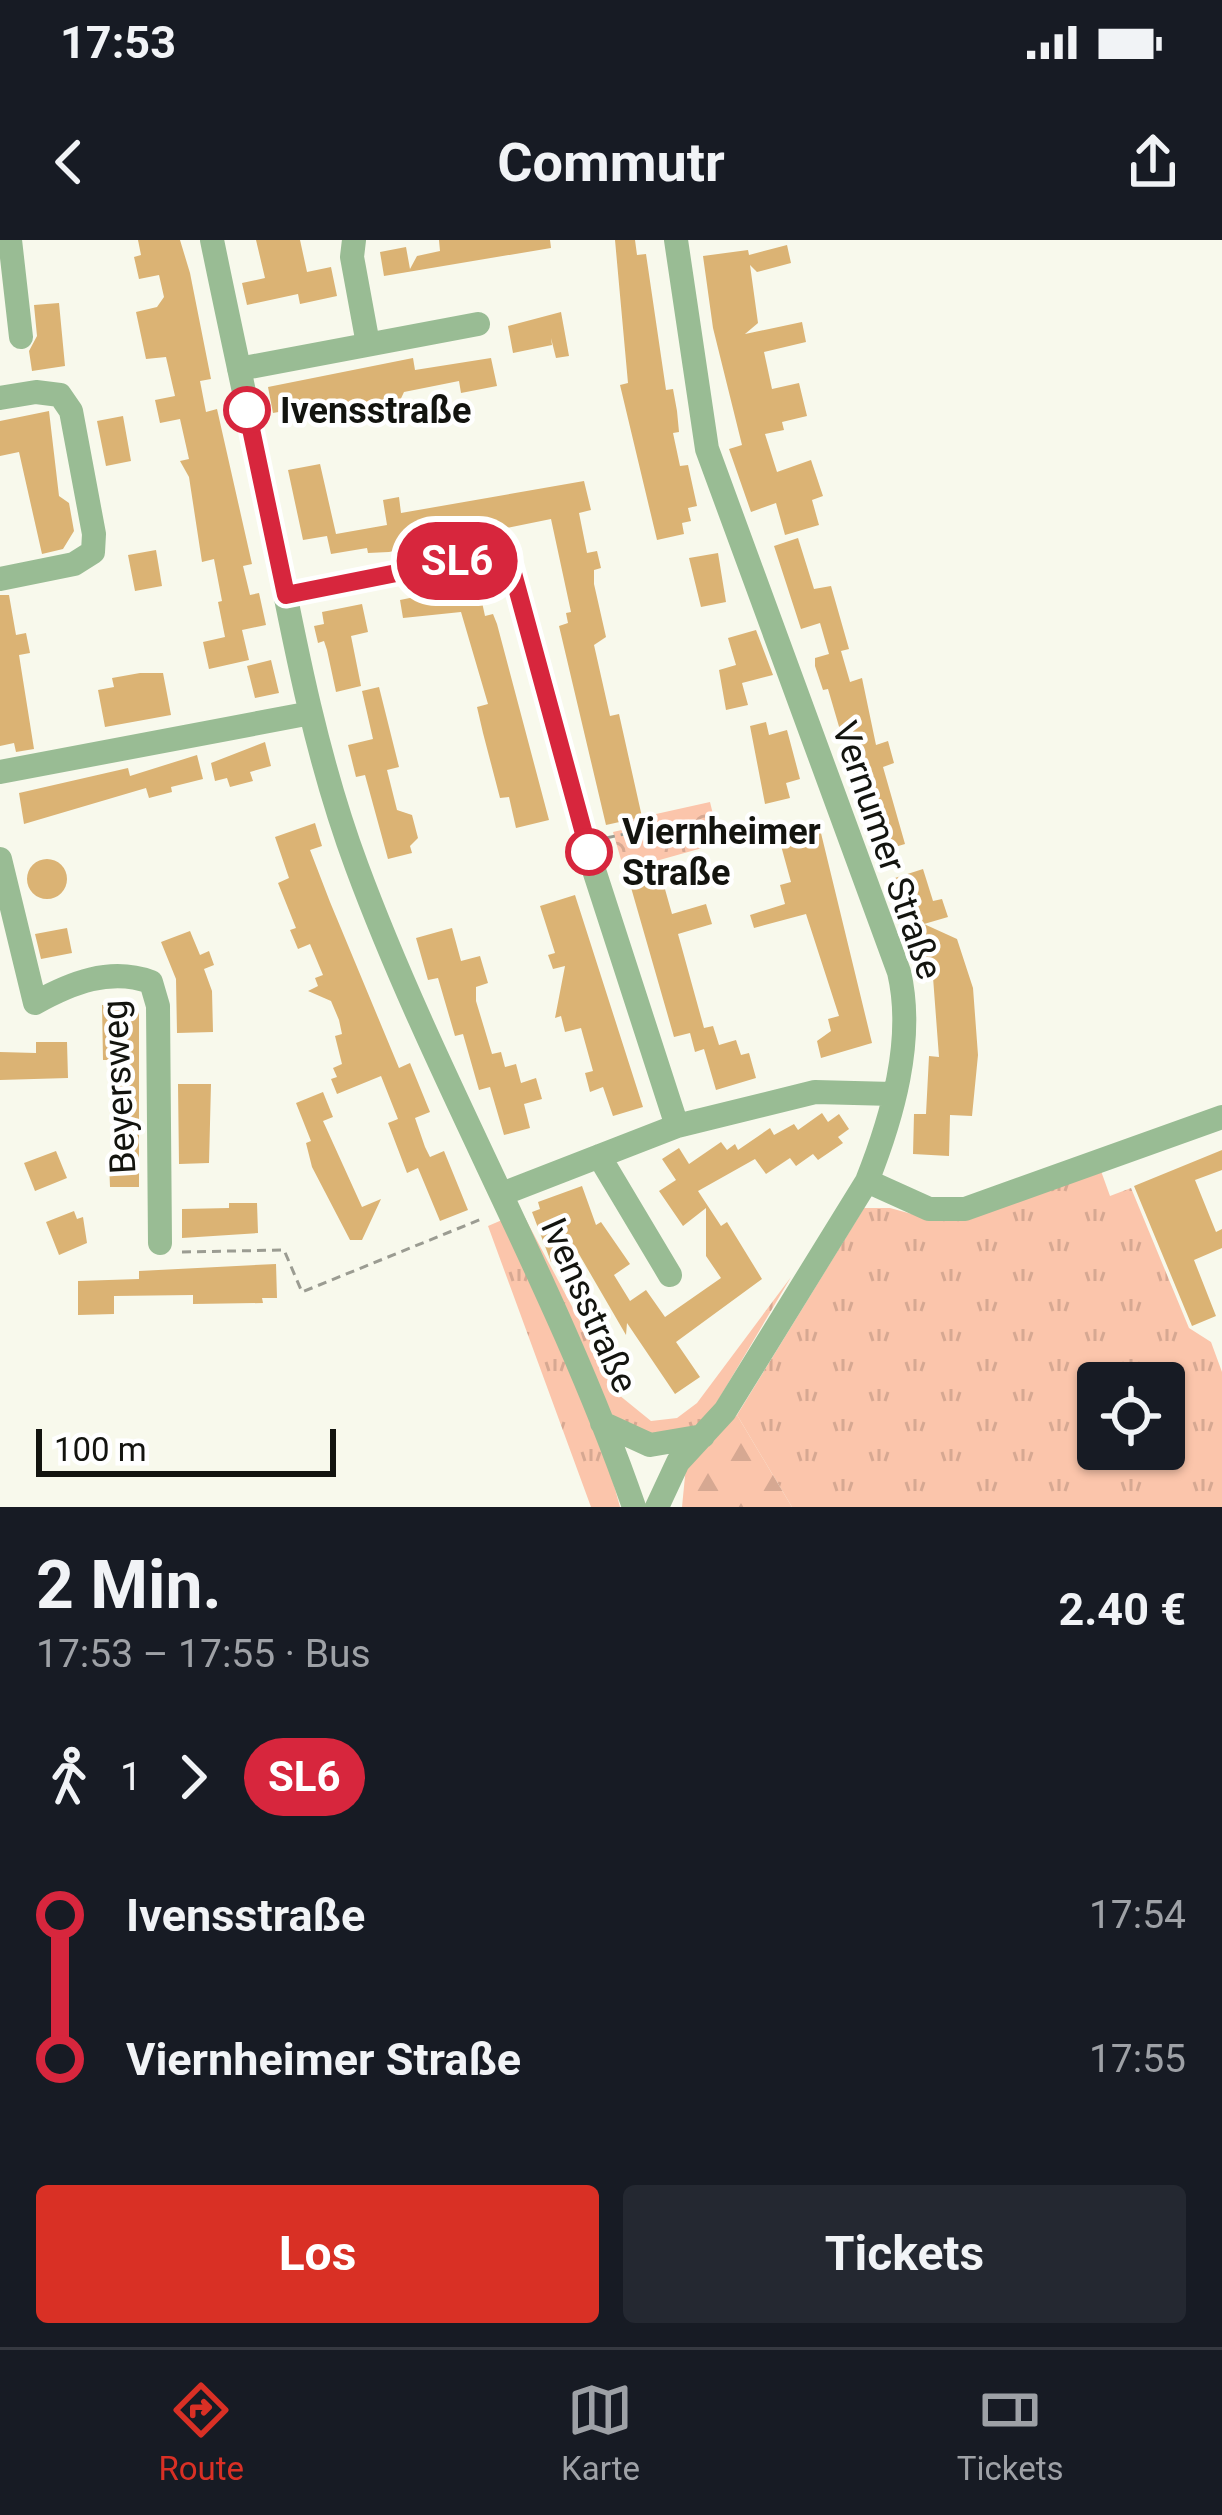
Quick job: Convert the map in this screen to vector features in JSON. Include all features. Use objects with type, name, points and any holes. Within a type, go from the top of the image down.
[{"type":"street","points":[[10,240],[21,337]]},
{"type":"street","name":"Ivensstraße","points":[[212,240],[311,713],[356,864],[466,1127],[505,1201],[602,1423],[634,1507]]},
{"type":"street","points":[[354,240],[352,257],[368,344]]},
{"type":"street","name":"Vernumer Straße","points":[[657,1507],[678,1462],[725,1411],[867,1181],[893,1094],[907,1020],[899,972],[707,448],[676,240]]},
{"type":"street","points":[[238,369],[478,324]]},
{"type":"street","points":[[0,398],[36,392],[60,395],[71,411],[94,535],[93,552],[74,565],[0,579]]},
{"type":"street","points":[[286,595],[507,551],[586,843],[677,1126]]},
{"type":"street","points":[[0,772],[311,713]]},
{"type":"street","name":"Beyersweg","points":[[0,859],[34,1003],[74,982],[130,975],[151,982],[158,1006],[160,1243]]},
{"type":"street","points":[[505,1201],[599,1156],[677,1126],[815,1092],[893,1094]]},
{"type":"street","points":[[867,1181],[929,1209],[964,1209],[1222,1117]]},
{"type":"street","points":[[599,1156],[670,1275]]},
{"type":"street","points":[[602,1423],[650,1445],[703,1436]]},
{"type":"path","points":[[586,843],[634,832]]},
{"type":"path","points":[[160,1243],[174,1252],[284,1250],[302,1292],[505,1201]]},
{"type":"green space","points":[[710,802],[720,843],[624,870],[613,832],[630,828],[629,820]]},
{"type":"green space","points":[[1101,1171],[1110,1196],[1131,1188],[1189,1328],[1211,1342],[1222,1372],[1222,1507],[792,1507],[737,1415],[864,1208],[890,1208],[930,1219]]},
{"type":"green space","points":[[516,1201],[619,1395],[651,1421],[677,1418],[697,1403],[791,1277],[710,1414],[682,1437],[651,1441],[611,1414]]},
{"type":"green space","points":[[502,1220],[601,1438],[620,1507],[591,1507],[488,1226]]},
{"type":"green space","points":[[737,1415],[792,1507],[682,1507],[686,1466]]},
{"type":"building","points":[[138,240],[180,240],[211,379],[200,381],[206,412],[217,409],[252,564],[243,566],[250,595],[259,593],[266,625],[242,630],[249,660],[209,669],[203,642],[225,637],[218,602],[222,601],[214,559],[202,562],[189,477],[180,461],[189,459],[180,419],[160,423],[155,400],[175,396],[166,357],[146,359],[136,312],[157,307],[164,297],[159,275],[139,279],[134,257],[141,255]]},
{"type":"building","points":[[256,240],[300,240],[307,272],[331,267],[337,296],[300,304],[298,294],[247,305],[242,283],[265,278]]},
{"type":"building","points":[[439,240],[550,240],[551,248],[384,276],[380,252],[406,247],[410,269],[417,256],[440,251]]},
{"type":"building","points":[[615,240],[635,240],[637,255],[646,254],[666,390],[673,389],[677,411],[679,432],[673,433],[680,466],[688,465],[697,506],[688,508],[691,521],[682,523],[684,534],[657,540],[620,385],[628,383]]},
{"type":"building","points":[[787,245],[791,263],[757,272],[750,265],[758,323],[745,334],[802,322],[806,342],[764,352],[772,389],[799,383],[807,416],[782,422],[784,430],[765,434],[777,472],[811,460],[823,496],[812,500],[819,525],[785,535],[776,503],[751,512],[729,449],[742,445],[713,328],[703,256],[748,250],[749,255]]},
{"type":"building","points":[[59,303],[65,366],[32,371],[29,351],[37,336],[34,305]]},
{"type":"building","points":[[561,312],[569,356],[556,358],[551,338],[552,345],[513,353],[508,326]]},
{"type":"building","points":[[413,358],[415,370],[491,358],[497,386],[461,393],[459,381],[404,392],[397,407],[389,402],[308,417],[306,407],[273,413],[268,387]]},
{"type":"building","points":[[49,411],[59,496],[69,503],[74,531],[63,549],[42,554],[19,452],[0,456],[0,421]]},
{"type":"building","points":[[123,416],[131,461],[106,466],[97,421]]},
{"type":"building","points":[[320,464],[336,534],[387,525],[383,500],[399,497],[401,513],[584,481],[591,510],[579,513],[587,553],[597,551],[601,568],[594,570],[594,584],[606,637],[594,645],[610,716],[619,714],[642,817],[606,825],[559,626],[568,623],[566,613],[571,612],[551,519],[389,552],[368,553],[367,548],[331,554],[327,536],[303,540],[288,470]]},
{"type":"building","points":[[798,538],[814,589],[831,586],[849,649],[841,651],[850,682],[862,678],[876,745],[888,741],[894,763],[883,767],[905,844],[878,852],[867,822],[828,689],[823,690],[815,666],[815,658],[829,654],[820,623],[801,629],[774,546]]},
{"type":"building","points":[[156,550],[162,586],[135,591],[128,555]]},
{"type":"building","points":[[718,553],[726,602],[701,607],[689,558]]},
{"type":"building","points":[[478,584],[485,616],[493,614],[497,624],[549,820],[516,828],[509,797],[500,798],[483,733],[477,707],[488,704],[461,612],[403,618],[400,600]]},
{"type":"building","points":[[0,595],[9,595],[16,635],[26,633],[30,653],[19,655],[34,749],[16,752],[14,743],[0,746]]},
{"type":"building","points":[[362,604],[368,632],[351,636],[361,686],[336,692],[324,641],[318,643],[314,626],[324,624],[322,612]]},
{"type":"building","points":[[756,630],[773,675],[742,683],[748,705],[726,710],[719,670],[736,665],[728,638]]},
{"type":"building","points":[[271,660],[279,693],[255,698],[247,666]]},
{"type":"building","points":[[163,673],[171,715],[105,727],[98,690],[114,687],[112,678]]},
{"type":"building","points":[[379,687],[399,767],[387,770],[397,810],[412,815],[418,838],[410,846],[412,853],[388,859],[365,775],[356,777],[348,745],[373,739],[362,691]]},
{"type":"building","points":[[766,722],[769,735],[787,730],[800,779],[786,783],[790,798],[765,804],[750,726]]},
{"type":"building","points":[[265,742],[271,766],[250,772],[253,781],[230,787],[227,778],[215,781],[211,763]]},
{"type":"building","points":[[197,755],[203,779],[171,787],[172,792],[149,798],[146,788],[24,824],[19,793],[128,768],[130,776]]},
{"type":"building","points":[[315,823],[322,846],[310,850],[330,902],[399,1068],[410,1063],[430,1112],[415,1118],[425,1147],[430,1157],[444,1151],[468,1210],[440,1221],[418,1168],[407,1173],[388,1123],[398,1119],[381,1076],[337,1094],[331,1079],[337,1077],[333,1068],[342,1064],[335,1036],[342,1034],[339,1020],[331,1001],[308,991],[318,986],[315,978],[323,975],[310,944],[298,949],[290,930],[296,928],[278,883],[289,878],[275,837]]},
{"type":"building","points":[[820,829],[872,1043],[821,1058],[817,1041],[831,1031],[828,1019],[839,1016],[806,914],[754,928],[750,915],[785,904],[780,885],[791,882],[780,842]]},
{"type":"building","points":[[47,859],[61,865],[67,879],[61,893],[47,899],[33,893],[27,879],[33,865]]},
{"type":"building","points":[[923,869],[933,901],[942,899],[948,917],[924,924],[957,939],[973,988],[978,1055],[972,1116],[950,1115],[949,1156],[913,1154],[914,1114],[926,1114],[929,1056],[939,1057],[932,964],[923,967],[895,878]]},
{"type":"building","points":[[661,875],[672,914],[706,904],[712,924],[678,934],[704,1028],[713,1026],[719,1045],[736,1040],[741,1055],[749,1053],[756,1078],[716,1090],[704,1049],[695,1052],[690,1033],[674,1037],[630,884]]},
{"type":"building","points":[[575,895],[643,1107],[613,1116],[603,1087],[590,1092],[585,1073],[593,1071],[581,1028],[565,1032],[561,1016],[555,1018],[565,966],[553,969],[548,955],[555,953],[540,906]]},
{"type":"building","points":[[67,928],[72,953],[41,959],[35,934]]},
{"type":"building","points":[[452,928],[461,961],[480,956],[488,983],[476,987],[476,1001],[492,1054],[501,1052],[505,1067],[516,1064],[521,1083],[536,1078],[542,1099],[524,1104],[530,1128],[504,1135],[490,1087],[479,1090],[463,1034],[455,1036],[438,978],[428,980],[416,938]]},
{"type":"building","points":[[190,931],[200,955],[209,951],[214,965],[204,969],[212,991],[213,1032],[177,1033],[176,979],[161,942]]},
{"type":"building","points":[[102,1005],[137,1005],[139,1014],[139,1187],[110,1187],[109,1161],[116,1161],[114,1092],[111,1060],[103,1060]]},
{"type":"building","points":[[36,1042],[67,1042],[68,1078],[0,1080],[0,1052],[36,1053]]},
{"type":"building","points":[[178,1084],[211,1084],[209,1163],[179,1164]]},
{"type":"building","points":[[323,1092],[333,1117],[323,1121],[362,1207],[381,1199],[362,1240],[350,1240],[312,1167],[306,1143],[311,1141],[296,1103]]},
{"type":"building","points":[[822,1113],[828,1122],[839,1114],[849,1129],[838,1137],[843,1143],[818,1160],[813,1154],[796,1166],[790,1158],[766,1174],[755,1159],[698,1191],[721,1226],[727,1222],[762,1279],[676,1342],[700,1377],[675,1394],[627,1323],[626,1335],[576,1249],[551,1262],[532,1212],[540,1209],[538,1202],[582,1186],[596,1225],[601,1222],[630,1264],[614,1275],[630,1301],[646,1290],[665,1317],[721,1278],[706,1256],[706,1208],[683,1226],[659,1191],[676,1180],[662,1159],[679,1148],[689,1164],[721,1142],[727,1150],[735,1144],[738,1150],[770,1128],[774,1135],[794,1124],[798,1130]]},
{"type":"building","points":[[1222,1150],[1222,1170],[1195,1180],[1216,1232],[1222,1229],[1222,1248],[1194,1260],[1216,1316],[1192,1326],[1134,1186]]},
{"type":"building","points":[[56,1151],[67,1178],[35,1191],[24,1163]]},
{"type":"building","points":[[229,1203],[257,1203],[258,1233],[182,1238],[182,1209],[229,1208]]},
{"type":"building","points":[[74,1211],[77,1219],[83,1217],[87,1243],[59,1255],[46,1222]]},
{"type":"building","points":[[276,1264],[277,1298],[262,1298],[263,1303],[193,1304],[193,1295],[114,1296],[114,1314],[78,1315],[78,1281],[139,1279],[139,1271]]},
{"type":"bus line","name":"SL6","points":[[247,410],[286,595],[507,551],[589,852]]},
{"type":"place","name":"Ivensstraße","points":[[247,410]]},
{"type":"place","name":"Viernheimer Straße","points":[[589,852]]}]
